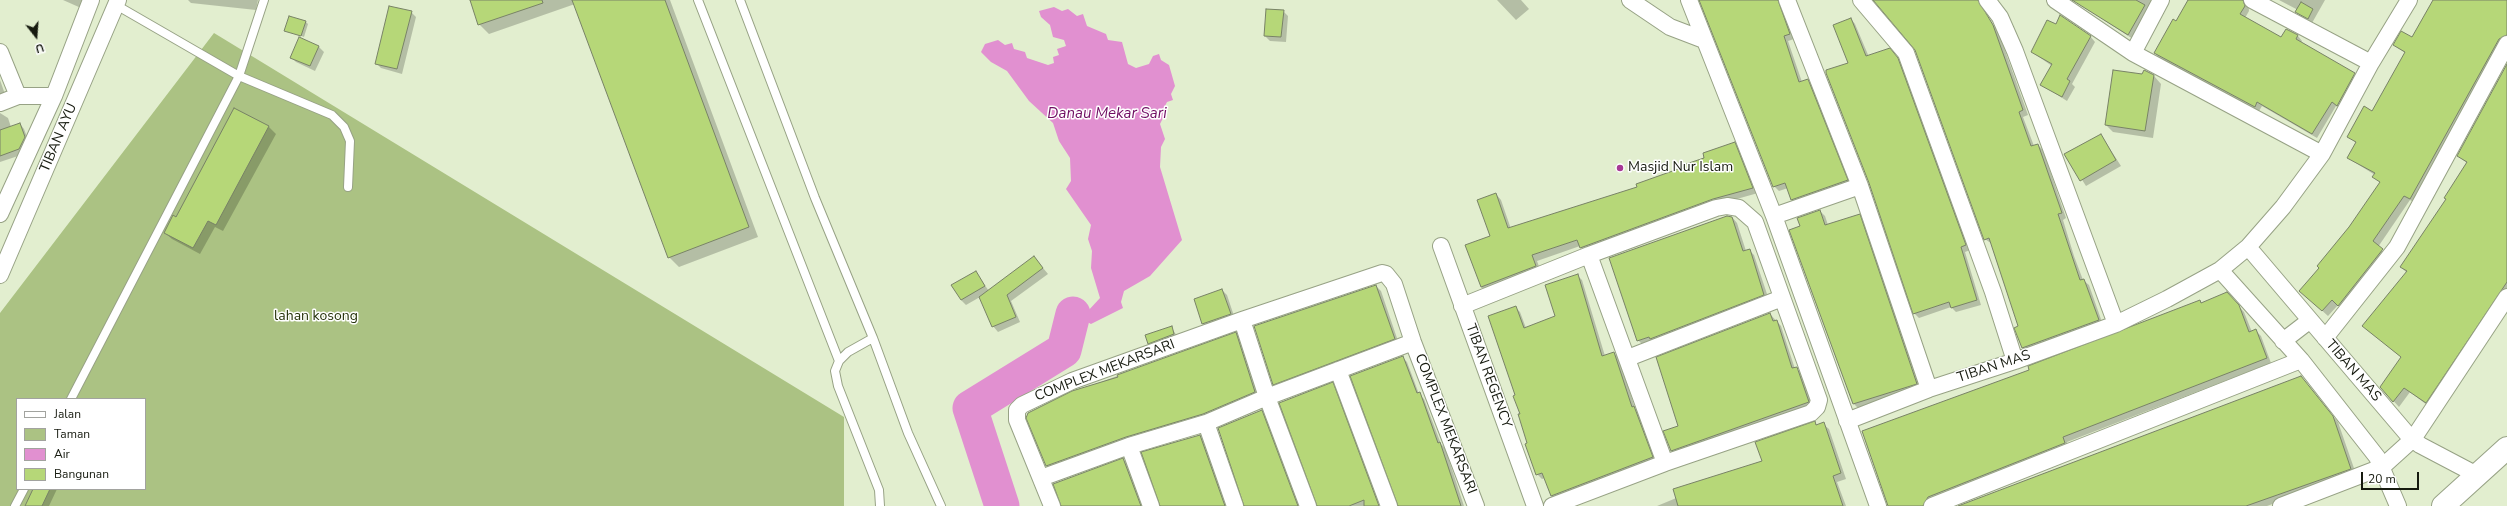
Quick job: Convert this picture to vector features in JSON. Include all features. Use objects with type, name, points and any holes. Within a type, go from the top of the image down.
[{"type":"highway","points":[[2442,506],[2507,448]]},
{"type":"street","name":"TIBAN AYU","points":[[0,214],[54,96],[91,0]]},
{"type":"street","points":[[1630,0],[1670,27],[1704,40]]},
{"type":"street","points":[[1689,0],[1774,216],[1878,506]]},
{"type":"street","points":[[1787,0],[1860,186],[1929,389]]},
{"type":"street","points":[[1860,0],[1906,53],[1993,292],[2015,361]]},
{"type":"street","points":[[1987,0],[2000,17],[2016,51],[2116,324]]},
{"type":"street","points":[[2055,0],[2133,53],[2322,154]]},
{"type":"street","points":[[2133,53],[2161,0]]},
{"type":"street","points":[[2252,0],[2371,63]]},
{"type":"street","name":"TIBAN MAS","points":[[1848,421],[1929,389],[2015,361],[2116,324],[2167,299],[2220,270],[2248,247],[2283,208],[2322,154],[2371,63],[2409,0]]},
{"type":"street","name":"TIBAN AYU","points":[[0,275],[117,3]]},
{"type":"street","points":[[2324,338],[2397,247],[2507,44]]},
{"type":"street","points":[[0,52],[18,96]]},
{"type":"street","points":[[0,103],[18,96],[54,96]]},
{"type":"street","points":[[1774,216],[1860,186]]},
{"type":"street","points":[[1462,306],[1589,255],[1716,208],[1727,206],[1739,208],[1754,222],[1819,400],[1817,407],[1811,413],[1665,463],[1552,506]]},
{"type":"street","name":"TIBAN REGENCY","points":[[1441,246],[1535,506]]},
{"type":"street","name":"TIBAN MAS","points":[[2248,247],[2309,321],[2413,439],[2477,476]]},
{"type":"street","points":[[1589,255],[1628,358],[1665,463]]},
{"type":"street","points":[[2220,270],[2301,360],[2382,467],[2398,506]]},
{"type":"street","name":"COMPLEX MEKARSARI","points":[[1052,506],[1017,420],[1017,410],[1022,405],[1072,382],[1242,320],[1382,273],[1386,274],[1394,284],[1413,342],[1476,506]]},
{"type":"street","points":[[2281,506],[2382,467],[2413,439],[2507,297]]},
{"type":"street","points":[[1628,358],[1782,298]]},
{"type":"street","points":[[1242,320],[1267,397],[1308,506]]},
{"type":"street","points":[[2283,341],[2309,321]]},
{"type":"street","name":"COMPLEX MEKARSARI","points":[[1041,478],[1129,446],[1206,423],[1267,397],[1413,342]]},
{"type":"street","points":[[1932,506],[2301,360]]},
{"type":"street","points":[[1338,370],[1388,506]]},
{"type":"street","points":[[1206,423],[1235,506]]},
{"type":"street","points":[[1129,446],[1151,506]]},
{"type":"lane","points":[[72,398],[239,76],[264,0]]},
{"type":"lane","points":[[698,0],[839,361]]},
{"type":"lane","points":[[740,0],[815,198],[873,338],[908,433],[941,506]]},
{"type":"lane","points":[[117,3],[239,76],[312,105],[332,115],[344,127],[350,141],[348,187]]},
{"type":"lane","points":[[873,338],[848,352],[839,361],[835,371],[838,386],[879,490],[880,506]]},
{"type":"lane","points":[[15,506],[23,490]]},
{"type":"green space","name":"lahan kosong","points":[[214,33],[844,417],[844,506],[0,506],[0,313]]},
{"type":"water","name":"Danau Mekar Sari","points":[[1054,7],[1062,11],[1068,9],[1077,16],[1083,14],[1087,26],[1106,34],[1108,40],[1122,42],[1128,64],[1136,68],[1149,64],[1153,56],[1159,54],[1161,60],[1169,65],[1175,86],[1171,94],[1173,100],[1167,102],[1163,110],[1164,116],[1160,124],[1165,139],[1161,147],[1160,167],[1182,240],[1150,276],[1124,291],[1121,302],[1123,308],[1091,324],[1073,314],[1087,312],[1100,298],[1091,268],[1092,251],[1088,239],[1091,225],[1066,189],[1071,181],[1070,158],[1059,141],[1053,123],[1029,101],[1007,71],[991,62],[981,52],[985,44],[998,40],[1005,45],[1012,43],[1014,49],[1025,52],[1027,58],[1048,65],[1054,63],[1053,57],[1059,55],[1057,49],[1066,46],[1064,40],[1053,37],[1050,25],[1041,17],[1039,11]]},
{"type":"building","points":[[470,0],[542,0],[543,3],[478,25]]},
{"type":"building","points":[[572,0],[665,0],[749,227],[668,258]]},
{"type":"building","points":[[1699,0],[1778,0],[1790,34],[1784,36],[1799,82],[1808,79],[1848,180],[1791,200],[1785,183],[1773,187]]},
{"type":"building","points":[[1873,0],[1978,0],[1993,25],[2023,110],[2019,112],[2031,146],[2038,144],[2062,213],[2058,214],[2080,280],[2084,279],[2099,320],[2022,348],[2014,328],[2018,326],[1989,238],[1984,240],[1915,50]]},
{"type":"building","points":[[2072,0],[2136,0],[2145,5],[2128,35]]},
{"type":"building","points":[[2188,0],[2243,0],[2245,6],[2240,14],[2281,37],[2286,29],[2298,35],[2296,39],[2355,73],[2337,106],[2332,102],[2312,134],[2257,102],[2255,107],[2154,53],[2173,19],[2176,21]]},
{"type":"building","points":[[2433,0],[2507,0],[2507,35],[2499,39],[2410,199],[2404,196],[2373,241],[2383,249],[2338,306],[2332,300],[2322,311],[2299,291],[2319,268],[2317,266],[2349,227],[2380,182],[2372,177],[2375,173],[2347,158],[2356,142],[2347,137],[2364,106],[2372,111],[2405,52],[2393,45],[2401,31],[2412,37]]},
{"type":"building","points":[[2301,2],[2313,9],[2308,19],[2295,12]]},
{"type":"building","points":[[389,6],[412,11],[397,69],[375,64]]},
{"type":"building","points":[[1266,9],[1284,10],[1281,37],[1264,36]]},
{"type":"building","points":[[2060,15],[2091,36],[2067,79],[2070,81],[2062,97],[2040,85],[2052,64],[2031,52],[2047,20],[2056,24]]},
{"type":"building","points":[[289,16],[306,21],[301,36],[284,31]]},
{"type":"building","points":[[1851,18],[1866,56],[1890,48],[1898,58],[1966,245],[1961,247],[1977,300],[1951,308],[1949,302],[1913,314],[1869,183],[1826,73],[1826,70],[1848,63],[1833,25]]},
{"type":"building","points":[[299,37],[319,46],[310,66],[290,58]]},
{"type":"building","points":[[2507,64],[2507,282],[2426,403],[2404,388],[2393,402],[2380,387],[2401,357],[2362,326],[2407,271],[2400,267],[2446,199],[2444,198],[2467,162],[2457,156]]},
{"type":"building","points":[[2113,70],[2142,74],[2144,70],[2154,75],[2145,131],[2105,125]]},
{"type":"building","points":[[234,108],[269,126],[216,225],[208,221],[193,248],[164,233],[173,215],[176,217]]},
{"type":"building","points":[[20,123],[25,137],[19,149],[0,156],[0,130]]},
{"type":"building","points":[[2101,134],[2116,160],[2080,181],[2064,154]]},
{"type":"building","points":[[1735,142],[1753,188],[1713,199],[1580,248],[1577,240],[1532,255],[1536,266],[1481,287],[1465,245],[1490,236],[1477,200],[1496,193],[1508,228],[1637,187],[1636,184],[1704,158],[1703,153]]},
{"type":"building","points":[[1820,210],[1825,225],[1860,214],[1917,384],[1853,404],[1789,230],[1800,226],[1797,218]]},
{"type":"building","points":[[1727,216],[1732,217],[1743,251],[1750,249],[1764,295],[1650,339],[1649,337],[1637,341],[1609,258]]},
{"type":"building","points":[[1034,256],[1043,268],[1007,295],[1016,317],[992,327],[979,297]]},
{"type":"building","points":[[976,271],[985,286],[961,300],[951,285]]},
{"type":"building","points":[[1578,274],[1602,356],[1614,352],[1632,407],[1634,406],[1653,457],[1551,496],[1542,473],[1536,475],[1525,444],[1527,443],[1518,414],[1520,414],[1513,396],[1515,395],[1488,316],[1516,306],[1524,328],[1555,316],[1545,285]]},
{"type":"building","points":[[1376,285],[1395,339],[1273,385],[1254,326]]},
{"type":"building","points":[[1222,289],[1231,314],[1202,324],[1194,299]]},
{"type":"building","points":[[2227,292],[2239,305],[2249,332],[2256,329],[2267,358],[2063,437],[2065,443],[1928,497],[1923,506],[1888,506],[1862,431],[2029,370],[2028,366],[2200,300],[2201,303]]},
{"type":"building","points":[[1770,313],[1773,321],[1777,320],[1792,368],[1797,367],[1809,402],[1671,451],[1663,431],[1678,426],[1656,357]]},
{"type":"building","points":[[1172,326],[1174,334],[1148,344],[1145,335]]},
{"type":"building","points":[[1236,332],[1255,392],[1203,414],[1126,437],[1046,466],[1026,418],[1028,413],[1072,391],[1118,377],[1117,375]]},
{"type":"building","points":[[1403,356],[1417,393],[1420,392],[1438,443],[1440,442],[1461,506],[1398,506],[1350,376]]},
{"type":"building","points":[[2301,376],[2333,416],[2351,469],[2246,506],[1958,506]]},
{"type":"building","points":[[1333,382],[1379,506],[1364,506],[1364,500],[1349,506],[1317,506],[1279,403]]},
{"type":"building","points":[[1262,410],[1298,506],[1244,506],[1218,428]]},
{"type":"building","points":[[1815,421],[1816,425],[1824,422],[1841,473],[1833,476],[1843,506],[1678,506],[1673,489],[1762,461],[1755,442]]},
{"type":"building","points":[[1200,435],[1225,506],[1160,506],[1141,452]]},
{"type":"building","points":[[1123,458],[1141,506],[1061,506],[1053,484]]},
{"type":"building","points":[[33,490],[50,490],[42,506],[25,506]]},
{"type":"waterway","points":[[1002,506],[970,408],[1064,350],[1073,314]]},
{"type":"place","name":"Masjid Nur Islam","points":[[1620,168]]}]
